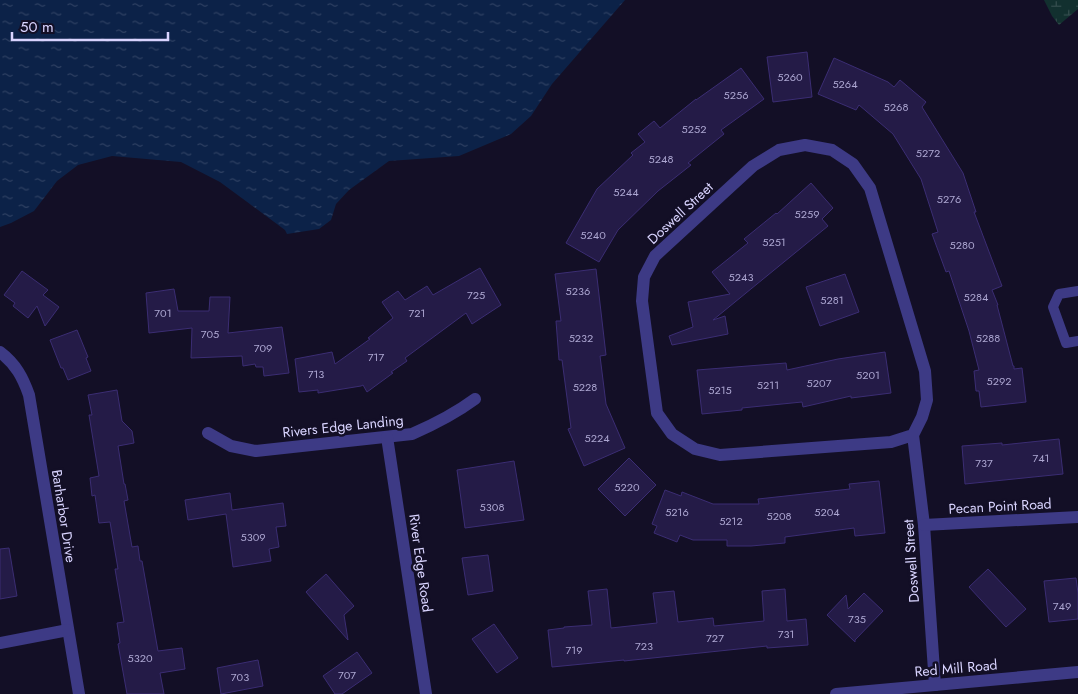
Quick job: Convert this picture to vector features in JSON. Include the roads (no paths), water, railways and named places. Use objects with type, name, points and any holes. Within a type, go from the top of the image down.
[{"type":"street","name":"Doswell Street","points":[[913,435],[891,442],[720,455],[695,449],[672,434],[657,413],[642,301],[644,277],[655,256],[753,166],[779,150],[805,145],[832,150],[854,164],[870,188],[925,371],[927,400],[922,417],[913,435],[924,525],[935,685]]},
{"type":"street","name":"Barharbor Drive","points":[[0,352],[15,366],[23,378],[29,396],[79,694]]},
{"type":"street","name":"Rivers Edge Landing","points":[[208,433],[231,446],[256,451],[412,434],[459,411],[475,399]]},
{"type":"street","name":"River Edge Road","points":[[388,437],[426,694]]},
{"type":"street","name":"Pecan Point Road","points":[[924,525],[1078,517]]},
{"type":"street","points":[[0,643],[68,630]]},
{"type":"street","name":"Red Mill Road","points":[[836,694],[1078,672]]},
{"type":"lane","points":[[1078,291],[1059,294],[1053,307],[1066,343],[1078,342]]},
{"type":"water","points":[[0,0],[625,0],[552,84],[531,116],[511,134],[459,156],[389,161],[349,190],[336,204],[331,220],[319,229],[287,234],[285,230],[220,182],[181,162],[112,156],[78,165],[57,181],[34,211],[0,227]]}]
